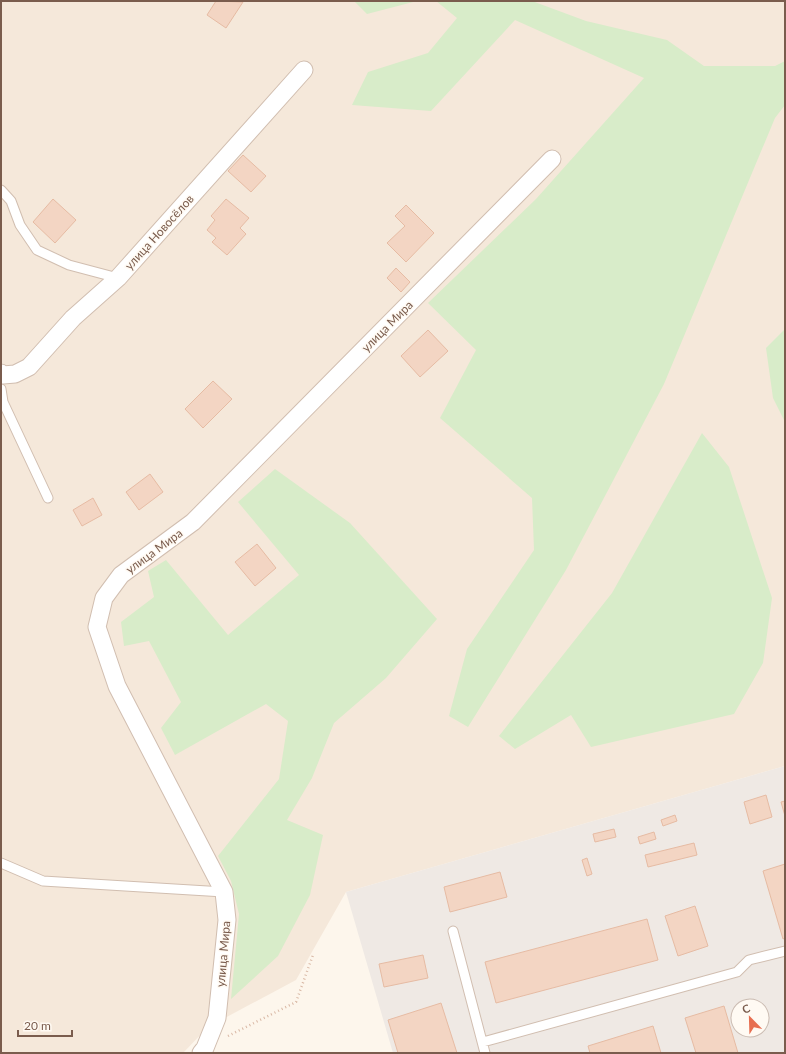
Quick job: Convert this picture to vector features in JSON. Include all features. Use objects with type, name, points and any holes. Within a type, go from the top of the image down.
[{"type":"street","name":"улица Новосёлов","points":[[2,380],[29,367],[73,318],[118,278],[304,70]]},
{"type":"street","name":"улица Мира","points":[[203,1051],[217,1018],[228,920],[224,892],[117,686],[97,627],[104,598],[122,574],[194,522],[552,159]]},
{"type":"lane","points":[[1,190],[11,201],[20,225],[38,250],[70,265],[118,278]]},
{"type":"lane","points":[[2,380],[3,402],[48,498]]},
{"type":"lane","points":[[1,863],[43,881],[224,892]]},
{"type":"lane","points":[[453,931],[485,1053]]},
{"type":"lane","points":[[483,1042],[737,972],[749,960],[785,951]]},
{"type":"path","points":[[203,1051],[296,1002],[313,955]]},
{"type":"shaded area","points":[[1,1],[785,1],[785,766],[346,892],[296,980],[208,1027],[183,1053],[1,1053]]},
{"type":"shaded area","points":[[785,766],[785,1053],[393,1053],[346,892]]},
{"type":"green space","points":[[354,1],[417,1],[367,14]]},
{"type":"green space","points":[[436,1],[532,1],[586,21],[667,40],[704,66],[775,66],[785,61],[785,105],[775,118],[664,384],[566,570],[468,727],[449,716],[467,649],[534,550],[532,498],[440,418],[476,350],[428,303],[536,199],[644,78],[515,20],[431,111],[352,105],[368,72],[428,53],[457,18]]},
{"type":"green space","points":[[785,329],[785,422],[773,398],[766,348]]},
{"type":"green space","points":[[702,433],[729,467],[772,598],[763,663],[734,714],[591,747],[571,715],[515,749],[499,736],[612,593]]},
{"type":"green space","points":[[275,469],[350,523],[437,619],[386,678],[334,723],[312,778],[287,820],[323,835],[310,895],[278,956],[231,999],[239,914],[231,881],[218,856],[279,779],[288,721],[266,704],[175,755],[161,728],[181,702],[149,641],[124,646],[121,622],[154,597],[148,571],[166,560],[228,635],[299,575],[238,502]]},
{"type":"building","points":[[216,1],[243,2],[226,28],[207,15]]},
{"type":"building","points":[[243,155],[266,176],[251,192],[228,171]]},
{"type":"building","points":[[53,199],[76,220],[55,243],[33,222]]},
{"type":"building","points":[[226,199],[249,218],[240,228],[246,234],[227,255],[212,242],[216,238],[207,230],[215,220],[211,216]]},
{"type":"building","points":[[406,205],[434,233],[406,262],[387,243],[405,226],[395,216]]},
{"type":"building","points":[[396,268],[410,282],[401,292],[387,278]]},
{"type":"building","points":[[428,330],[448,351],[420,377],[401,356]]},
{"type":"building","points":[[213,381],[232,399],[203,428],[185,409]]},
{"type":"building","points":[[150,474],[163,492],[139,510],[126,492]]},
{"type":"building","points":[[93,498],[102,515],[82,526],[73,510]]},
{"type":"building","points":[[257,544],[276,568],[255,586],[235,562]]},
{"type":"building","points":[[766,795],[772,817],[750,824],[744,802]]},
{"type":"building","points":[[785,801],[785,816],[781,802]]},
{"type":"building","points":[[675,815],[677,821],[663,826],[661,820]]},
{"type":"building","points":[[614,829],[616,837],[595,842],[593,834]]},
{"type":"building","points":[[654,832],[656,839],[640,844],[638,837]]},
{"type":"building","points":[[694,843],[697,855],[648,867],[645,855]]},
{"type":"building","points":[[587,858],[592,874],[587,876],[582,860]]},
{"type":"building","points":[[785,864],[785,938],[783,939],[763,871]]},
{"type":"building","points":[[500,872],[507,897],[450,912],[444,887]]},
{"type":"building","points":[[695,906],[708,946],[678,956],[665,916]]},
{"type":"building","points":[[647,919],[658,960],[496,1003],[485,962]]},
{"type":"building","points":[[423,955],[428,978],[384,987],[379,964]]},
{"type":"building","points":[[441,1003],[457,1053],[398,1053],[388,1020]]},
{"type":"building","points":[[724,1006],[730,1026],[730,1038],[734,1038],[738,1053],[696,1053],[685,1018]]},
{"type":"building","points":[[653,1026],[661,1053],[590,1053],[588,1046]]}]
